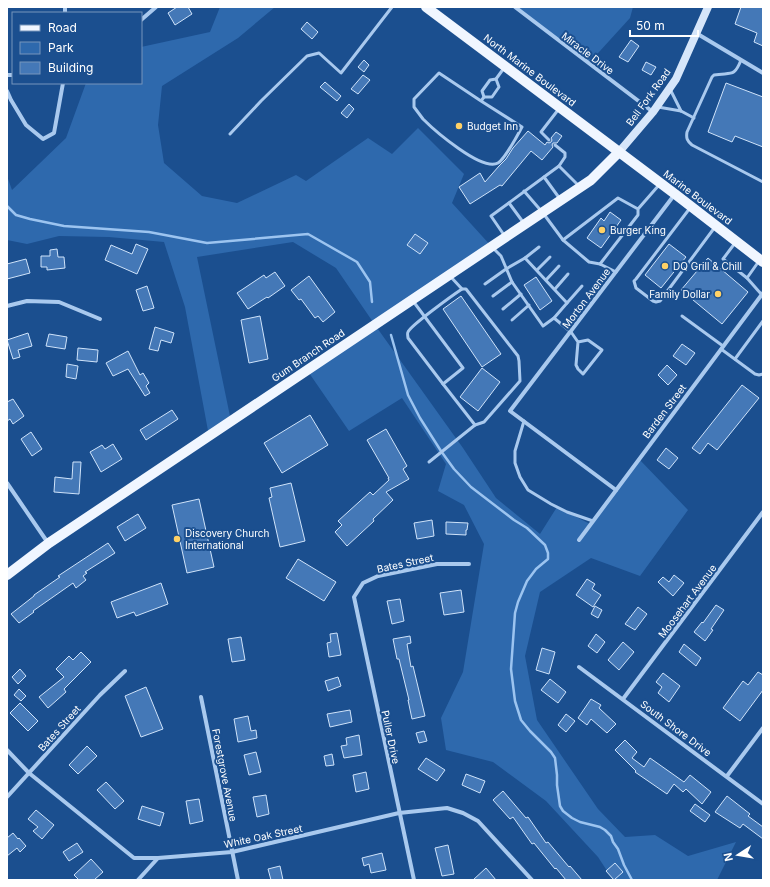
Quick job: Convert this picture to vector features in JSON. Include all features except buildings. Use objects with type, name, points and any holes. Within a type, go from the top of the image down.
[{"type":"main road","name":"North Marine Boulevard","points":[[426,7],[619,152]]},
{"type":"main road","name":"Bell Fork Road","points":[[619,152],[654,109],[676,78],[708,7]]},
{"type":"main road","name":"Marine Boulevard","points":[[619,152],[762,261]]},
{"type":"main road","name":"Gum Branch Road","points":[[7,575],[49,543],[580,188],[591,180],[619,152]]},
{"type":"street","points":[[142,19],[156,7]]},
{"type":"street","name":"Miracle Drive","points":[[515,7],[654,109]]},
{"type":"street","points":[[696,33],[763,73]]},
{"type":"street","points":[[7,91],[26,125],[43,139],[54,133],[63,84]]},
{"type":"street","name":"Morton Avenue","points":[[524,421],[510,411],[675,194]]},
{"type":"street","name":"Barden Street","points":[[579,540],[762,294]]},
{"type":"street","points":[[7,306],[27,301],[59,302],[100,319]]},
{"type":"street","points":[[524,421],[616,490]]},
{"type":"street","points":[[7,483],[49,543]]},
{"type":"street","name":"Moosehart Avenue","points":[[623,699],[763,512]]},
{"type":"street","name":"Bates Street","points":[[354,597],[363,583],[378,576],[437,564],[469,564]]},
{"type":"street","name":"Puller Drive","points":[[354,597],[414,880]]},
{"type":"street","name":"South Shore Drive","points":[[580,667],[763,804]]},
{"type":"street","name":"Bates Street","points":[[7,797],[100,695],[125,671]]},
{"type":"street","name":"Forestgrove Avenue","points":[[201,697],[238,880]]},
{"type":"street","points":[[727,776],[763,728]]},
{"type":"street","name":"White Oak Street","points":[[7,750],[29,773],[134,858],[158,858],[232,852],[399,813],[447,808],[463,813],[478,821],[532,880]]},
{"type":"street","points":[[138,880],[158,858]]},
{"type":"lane","points":[[230,134],[307,56],[319,53],[341,73],[392,7]]},
{"type":"lane","points":[[741,60],[735,72],[730,74],[714,75],[686,137],[692,145],[763,182]]},
{"type":"lane","points":[[484,97],[482,91],[490,80],[496,79],[505,67]]},
{"type":"lane","points":[[439,73],[481,101],[522,127],[503,158],[498,163],[492,165],[480,162],[456,147],[423,119],[414,107],[414,99],[439,73]]},
{"type":"lane","points":[[484,97],[492,97],[499,87],[496,79]]},
{"type":"lane","points":[[669,88],[681,110]]},
{"type":"lane","points":[[481,101],[484,97]]},
{"type":"lane","points":[[549,140],[541,132],[560,108]]},
{"type":"lane","points":[[654,109],[681,110],[694,118]]},
{"type":"lane","points":[[506,237],[491,216],[559,166],[565,157],[564,153],[555,145]]},
{"type":"lane","points":[[559,166],[580,188]]},
{"type":"lane","points":[[544,177],[561,200]]},
{"type":"lane","points":[[600,264],[638,215],[638,209],[660,183]]},
{"type":"lane","points":[[524,191],[543,212],[563,240],[590,262],[600,264],[616,272]]},
{"type":"lane","points":[[563,240],[618,198],[638,209]]},
{"type":"lane","points":[[509,203],[525,225]]},
{"type":"lane","points":[[691,207],[634,281],[636,288],[654,302],[660,301],[716,225]]},
{"type":"lane","points":[[736,241],[723,259],[747,278],[762,294]]},
{"type":"lane","points":[[492,247],[501,256],[512,282],[544,326],[554,318],[582,286]]},
{"type":"lane","points":[[485,284],[539,247]]},
{"type":"lane","points":[[537,270],[550,257]]},
{"type":"lane","points":[[525,258],[567,303]]},
{"type":"lane","points":[[747,278],[762,261]]},
{"type":"lane","points":[[546,280],[559,266]]},
{"type":"lane","points":[[555,290],[568,274]]},
{"type":"lane","points":[[428,462],[474,425],[484,422],[520,382],[518,356],[466,289],[462,289],[450,275]]},
{"type":"lane","points":[[493,296],[512,282]]},
{"type":"lane","points":[[462,289],[425,317],[407,333],[408,338],[474,425]]},
{"type":"lane","points":[[503,309],[521,294]]},
{"type":"lane","points":[[412,300],[463,368],[443,384]]},
{"type":"lane","points":[[512,320],[529,305]]},
{"type":"lane","points":[[682,316],[755,374],[763,374]]},
{"type":"lane","points":[[554,318],[571,332],[578,342],[576,365],[583,374],[602,350],[588,340],[578,342]]},
{"type":"lane","points":[[735,359],[763,321]]},
{"type":"lane","points":[[524,421],[516,451],[515,464],[520,477],[528,490],[567,512],[593,521]]},
{"type":"green space","points":[[220,7],[275,7],[238,38],[162,86],[158,125],[164,163],[202,196],[237,203],[296,175],[306,181],[368,138],[392,154],[418,128],[464,174],[452,203],[492,247],[375,325],[336,268],[293,242],[197,257],[231,421],[209,436],[185,307],[164,242],[109,237],[59,236],[27,244],[7,240],[7,176],[12,190],[66,138],[86,84],[142,84],[142,47],[210,32]]},
{"type":"green space","points":[[515,7],[633,7],[630,18],[589,63]]},
{"type":"green space","points":[[375,325],[463,448],[496,498],[540,534],[557,507],[590,524],[639,459],[688,510],[640,576],[591,558],[540,592],[525,656],[537,720],[598,809],[625,837],[655,835],[688,856],[736,842],[717,880],[613,880],[598,857],[546,801],[493,762],[446,750],[441,718],[463,672],[484,544],[464,505],[438,491],[446,464],[402,398],[349,431],[307,370]]},
{"type":"waterway","points":[[7,206],[16,215],[64,226],[149,232],[207,243],[308,234],[357,262],[370,282],[372,302]]},
{"type":"waterway","points":[[391,335],[408,395],[420,418],[454,469],[471,487],[514,520],[527,528],[545,545],[548,553],[548,559],[536,569],[527,581],[515,613],[511,669],[515,701],[521,720],[555,758],[560,806],[563,811],[580,822],[600,827],[605,830],[611,836],[632,880]]},
{"type":"place","name":"Budget Inn","points":[[459,126]]},
{"type":"place","name":"Burger King","points":[[602,230]]},
{"type":"place","name":"DQ Grill & Chill","points":[[665,266]]},
{"type":"place","name":"Family Dollar","points":[[718,294]]},
{"type":"place","name":"Discovery Church International","points":[[177,539]]}]
